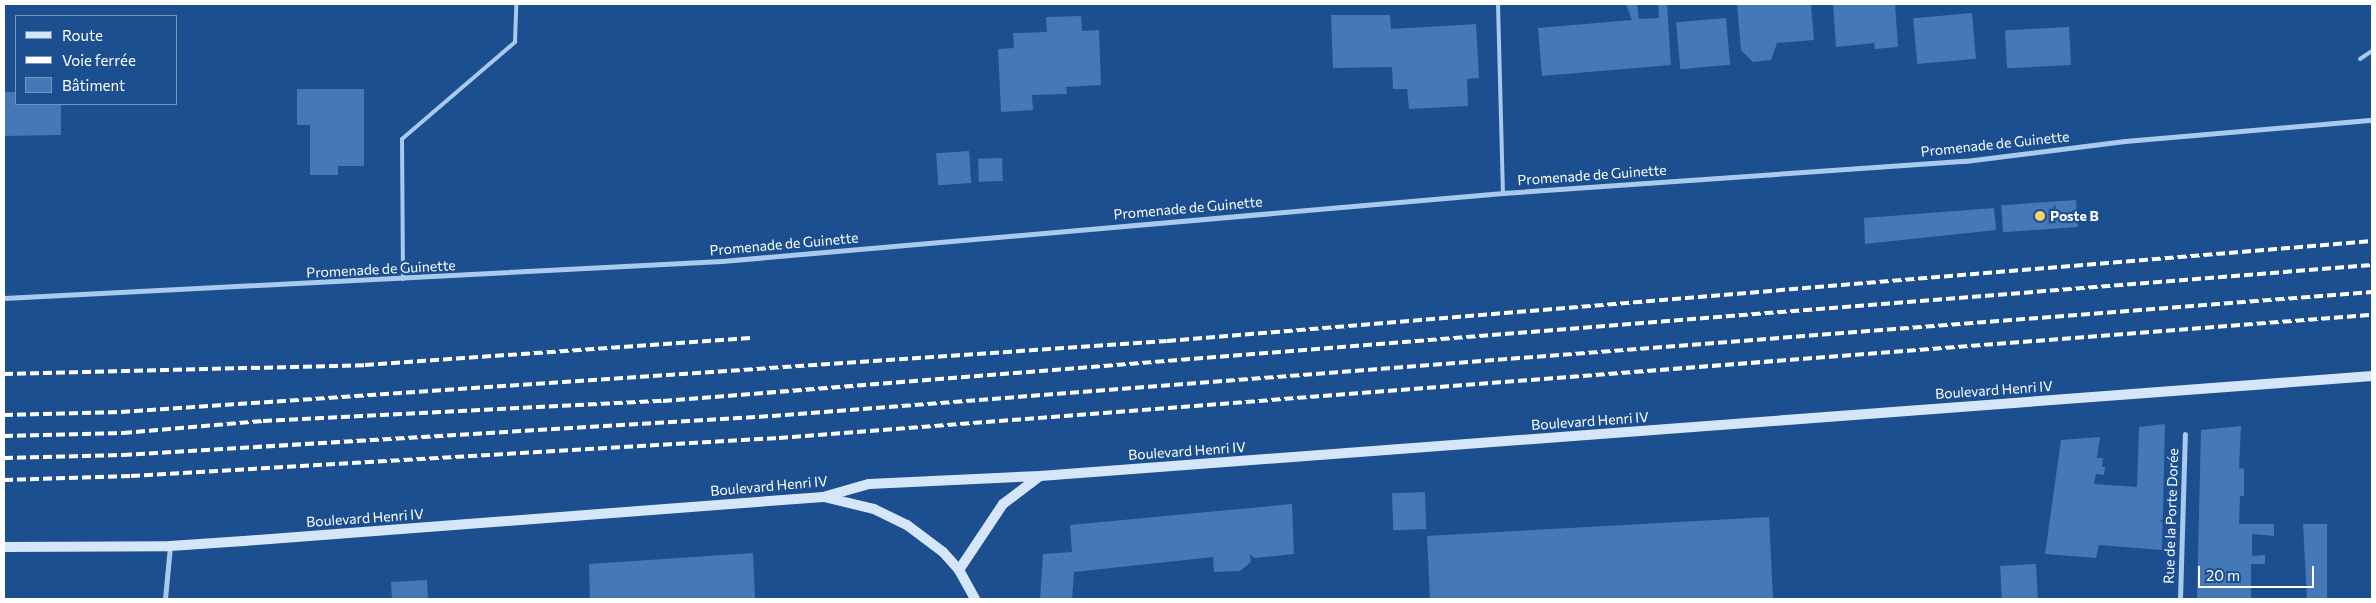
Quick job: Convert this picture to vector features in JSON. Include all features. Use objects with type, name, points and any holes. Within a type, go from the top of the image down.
[{"type":"street","name":"Promenade de Guinette","points":[[4,298],[403,279],[722,261],[1504,193],[1965,160],[2125,142],[2372,120]]},
{"type":"street","name":"Boulevard Henri IV","points":[[4,547],[170,546],[823,497],[869,484],[1040,476],[2372,376]]},
{"type":"street","name":"Rue de la Porte Dorée","points":[[2180,599],[2185,434]]},
{"type":"street","points":[[959,570],[1003,504],[1040,476]]},
{"type":"street","points":[[823,497],[874,509],[906,525],[943,552],[959,570],[975,599]]},
{"type":"street","points":[[165,599],[170,546]]},
{"type":"lane","points":[[403,279],[402,139],[515,42],[516,4]]},
{"type":"lane","points":[[1498,4],[1504,193]]},
{"type":"lane","points":[[2360,59],[2372,52]]},
{"type":"building","points":[[1626,4],[1637,4],[1639,19],[1659,18],[1658,4],[1667,4],[1671,65],[1542,76],[1538,28],[1632,20]]},
{"type":"building","points":[[1737,4],[1811,4],[1814,40],[1777,43],[1771,60],[1753,62],[1741,50]]},
{"type":"building","points":[[1833,4],[1895,4],[1898,47],[1875,49],[1874,43],[1836,47]]},
{"type":"building","points":[[1972,13],[1976,59],[1917,64],[1913,18]]},
{"type":"building","points":[[1331,15],[1390,15],[1391,29],[1476,24],[1479,78],[1467,79],[1468,106],[1409,109],[1407,89],[1393,89],[1392,67],[1333,68]]},
{"type":"building","points":[[1081,16],[1082,31],[1099,30],[1101,85],[1066,87],[1067,94],[1032,95],[1033,110],[1001,112],[998,49],[1014,48],[1013,33],[1047,32],[1046,17]]},
{"type":"building","points":[[1726,18],[1730,65],[1680,69],[1676,22]]},
{"type":"building","points":[[2069,27],[2071,65],[2007,68],[2005,30]]},
{"type":"building","points":[[297,89],[364,89],[364,166],[338,166],[338,175],[310,175],[310,125],[297,125]]},
{"type":"building","points":[[4,92],[15,92],[15,105],[61,105],[61,135],[4,136]]},
{"type":"building","points":[[969,151],[971,183],[938,185],[936,153]]},
{"type":"building","points":[[1002,158],[1003,181],[979,182],[978,159]]},
{"type":"building","name":"Poste B","points":[[2076,200],[2078,227],[2003,232],[2001,205]]},
{"type":"building","points":[[1994,208],[1996,230],[1865,244],[1864,218]]},
{"type":"building","points":[[2165,424],[2162,550],[2099,545],[2096,558],[2045,554],[2061,440],[2100,437],[2097,458],[2103,458],[2102,467],[2105,467],[2104,475],[2096,474],[2094,484],[2137,487],[2139,427]]},
{"type":"building","points":[[2241,426],[2239,469],[2244,468],[2244,496],[2240,496],[2239,524],[2274,524],[2274,536],[2252,534],[2252,556],[2265,555],[2265,564],[2251,564],[2251,599],[2197,599],[2201,430]]},
{"type":"building","points":[[1425,492],[1426,529],[1393,530],[1392,493]]},
{"type":"building","points":[[1292,504],[1294,554],[1254,558],[1250,554],[1251,562],[1240,571],[1214,572],[1213,557],[1074,572],[1072,599],[1040,599],[1043,554],[1072,552],[1070,525]]},
{"type":"building","points":[[1769,517],[1773,599],[1430,599],[1427,536]]},
{"type":"building","points":[[2303,524],[2327,524],[2327,599],[2307,599]]},
{"type":"building","points":[[753,553],[755,599],[590,599],[589,564]]},
{"type":"building","points":[[2036,564],[2038,599],[2002,599],[2000,566]]},
{"type":"building","points":[[427,580],[428,599],[392,599],[391,582]]},
{"type":"railway","points":[[4,415],[121,412],[1167,341],[2372,241]]},
{"type":"railway","points":[[4,436],[123,433],[263,421],[663,401],[2372,265]]},
{"type":"railway","points":[[4,458],[123,455],[772,416],[2372,292]]},
{"type":"railway","points":[[4,480],[131,476],[779,438],[2372,315]]},
{"type":"railway","points":[[4,374],[365,365],[750,338]]},
{"type":"place","name":"Poste B","points":[[2040,216]]}]
